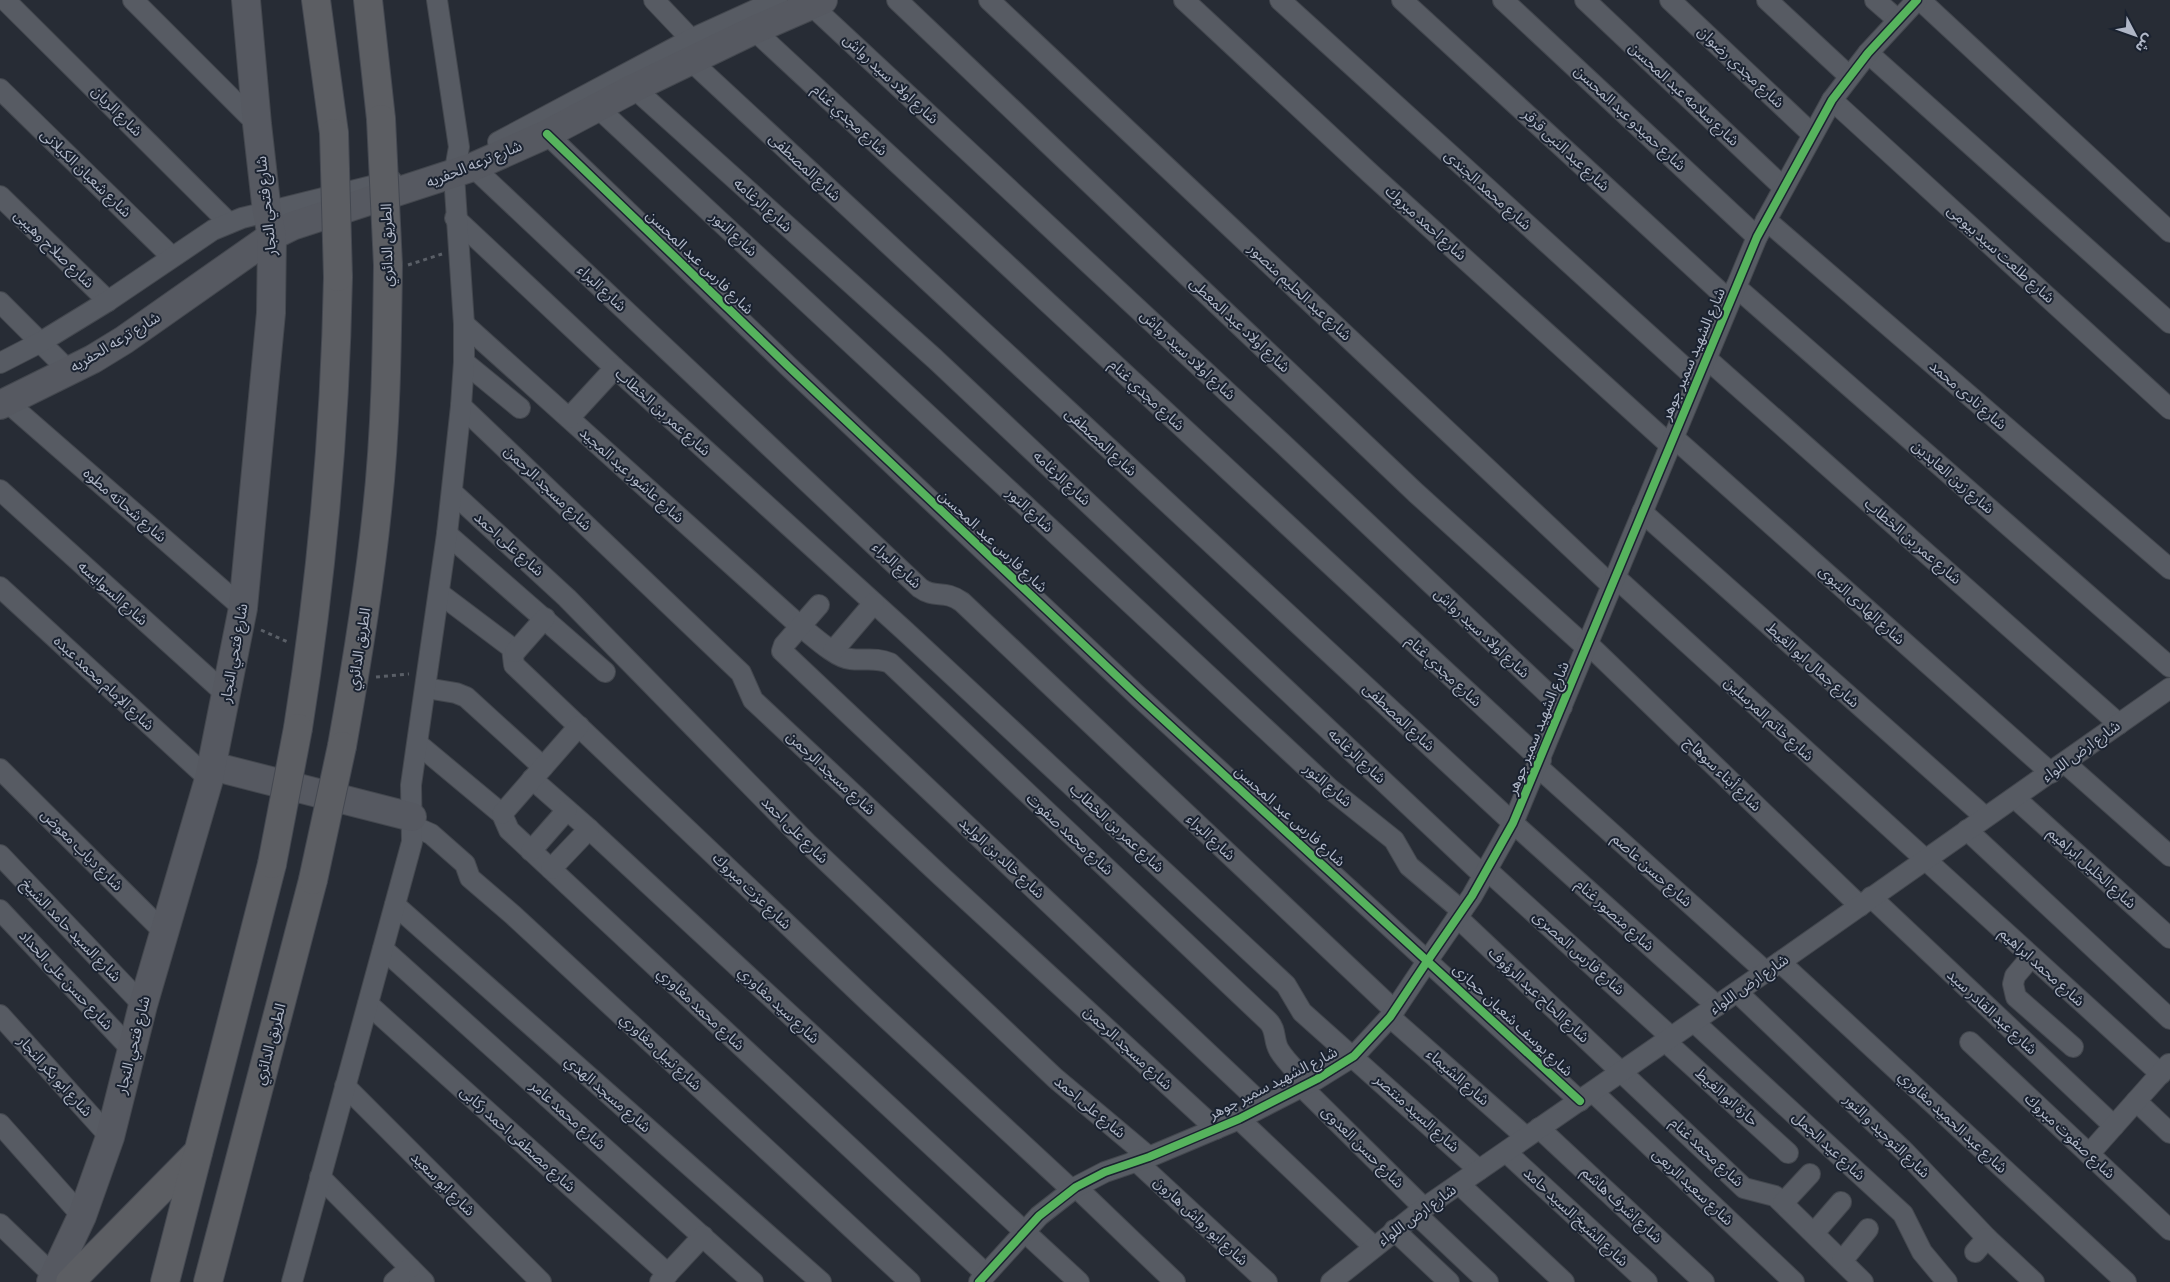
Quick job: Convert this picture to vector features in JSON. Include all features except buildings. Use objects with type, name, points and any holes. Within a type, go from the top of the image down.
[{"type":"highway","points":[[166,1282],[272,864],[298,728],[320,579],[334,428],[338,277],[334,133],[316,0]]},
{"type":"highway","name":"الطريق الدائري","points":[[208,1282],[312,880],[342,746],[368,590],[379,491],[388,347],[388,266],[381,119],[368,0]]},
{"type":"highway","points":[[58,1280],[199,1151]]},
{"type":"street","name":"شارع الريان","points":[[5,0],[229,223]]},
{"type":"street","points":[[133,0],[257,124]]},
{"type":"street","points":[[292,1282],[407,862],[413,822],[412,785],[418,744],[420,680],[439,593],[452,492],[464,362],[464,324],[455,218],[461,168],[436,0]]},
{"type":"street","name":"شارع المصطفى","points":[[654,0],[691,50],[1513,823]]},
{"type":"street","name":"شارع ترعه الحفريه","points":[[0,363],[41,342],[108,302],[213,230],[229,223],[269,224],[318,216],[461,168],[547,134],[634,88],[746,14],[777,0]]},
{"type":"street","name":"شارع اولاد عبد المعطى","points":[[897,0],[1416,493],[1586,645]]},
{"type":"street","name":"شارع عبد الحليم منصور","points":[[989,0],[1613,581]]},
{"type":"street","name":"شارع احمد مبروك","points":[[1184,0],[1364,167],[1671,441]]},
{"type":"street","name":"شارع محمد الجندى","points":[[1280,0],[1697,379]]},
{"type":"street","name":"شارع عبد النبى قرقر","points":[[1402,0],[1733,294]]},
{"type":"street","name":"شارع حميدو عبد المحسن","points":[[1503,0],[1762,228]]},
{"type":"street","name":"شارع سلامه عبد المحسن","points":[[1585,0],[1784,187]]},
{"type":"street","name":"شارع مجدي رضوان","points":[[1670,0],[1812,134]]},
{"type":"street","points":[[1767,0],[1849,76]]},
{"type":"street","points":[[1875,0],[1898,20]]},
{"type":"street","points":[[1918,0],[2170,232]]},
{"type":"street","name":"شارع الشهيد سمير جوهر","points":[[982,1278],[1039,1216],[1074,1188],[1105,1172],[1142,1159],[1239,1119],[1305,1085],[1354,1056],[1392,1013],[1460,914],[1486,873],[1513,823],[1540,764],[1586,645],[1762,228],[1832,100],[1868,52],[1918,0]]},
{"type":"street","name":"شارع ترعه الحفريه","points":[[746,14],[817,3]]},
{"type":"street","name":"شارع اولاد سيد رواش","points":[[817,3],[1562,707]]},
{"type":"street","name":"شارع فتحي النجار","points":[[58,1280],[110,1137],[131,1049],[210,773],[227,695],[250,618],[271,313],[269,224],[243,5]]},
{"type":"street","name":"شارع مجدي غنام","points":[[746,14],[1540,764]]},
{"type":"street","name":"شارع ترعه الحفريه","points":[[461,168],[518,132],[691,50]]},
{"type":"street","points":[[1868,52],[2170,323]]},
{"type":"street","name":"شارع الرغامه","points":[[634,88],[935,359],[1486,873]]},
{"type":"street","name":"شارع شعبان الكيلانى","points":[[0,89],[172,257]]},
{"type":"street","name":"شارع طلعت سيد بيومى","points":[[1832,100],[2170,409]]},
{"type":"street","name":"شارع النور","points":[[598,108],[1329,788],[1394,840],[1409,866],[1460,914]]},
{"type":"street","name":"شارع فارس عبد المحسن","points":[[547,134],[788,366],[1117,676],[1428,960]]},
{"type":"street","name":"شارع البراء","points":[[461,168],[920,588],[927,592],[950,595],[962,602],[1392,1013]]},
{"type":"street","name":"شارع صلاح وهيبى","points":[[0,196],[108,302]]},
{"type":"street","name":"شارع عمر بن الخطاب","points":[[455,218],[615,368],[874,603],[1286,985],[1302,1012],[1354,1056]]},
{"type":"street","name":"شارع ترعه الحفريه","points":[[3,404],[124,340],[269,224]]},
{"type":"street","name":"شارع نادى محمد","points":[[1762,228],[2170,570]]},
{"type":"street","name":"شارع زين العابدين","points":[[1733,294],[2170,667]]},
{"type":"street","points":[[0,302],[69,370]]},
{"type":"street","name":"شارع عاشور عبد المجيد","points":[[464,324],[800,626]]},
{"type":"street","name":"شارع عمر بن الخطاب","points":[[1706,358],[2119,724]]},
{"type":"street","points":[[464,362],[520,408]]},
{"type":"street","points":[[569,418],[615,368]]},
{"type":"street","name":"شارع شحاته مطوه","points":[[3,404],[250,618]]},
{"type":"street","name":"شارع مسجد الرحمن","points":[[461,406],[741,673],[753,700],[948,883],[1216,1129]]},
{"type":"street","name":"شارع الهادى النبوى","points":[[1671,441],[2058,768],[2170,856]]},
{"type":"street","name":"شارع السوايسه","points":[[0,490],[227,695]]},
{"type":"street","name":"شارع على احمد","points":[[452,492],[568,598],[807,843],[1142,1159]]},
{"type":"street","name":"شارع جمال ابو الغيط","points":[[1642,512],[1985,817]]},
{"type":"street","points":[[447,534],[605,672]]},
{"type":"street","name":"شارع خاتم المرسلين","points":[[1613,581],[1923,860]]},
{"type":"street","name":"شارع الإمام محمد عبده","points":[[0,587],[210,773]]},
{"type":"street","points":[[439,593],[515,652],[545,618]]},
{"type":"street","points":[[833,651],[874,603]]},
{"type":"street","name":"شارع خالد بن الوليد","points":[[819,605],[784,645],[782,651],[1264,1106]]},
{"type":"street","name":"شارع محمد صفوت","points":[[800,626],[833,651],[849,660],[880,659],[890,663],[1272,1026],[1280,1052],[1305,1085]]},
{"type":"street","name":"شارع أبناء سوهاج","points":[[1586,645],[1865,902]]},
{"type":"street","name":"شارع عزت مبروك","points":[[515,652],[512,661],[514,665],[871,1004],[1074,1188]]},
{"type":"street","name":"شارع سيد مغاوري","points":[[420,680],[466,697],[538,773],[567,810],[1079,1282]]},
{"type":"street","name":"شارع ارض اللواء","points":[[1342,1279],[1373,1246],[1420,1211],[1773,967],[2170,688]]},
{"type":"street","points":[[502,814],[579,726]]},
{"type":"street","name":"شارع محمد مغاوري","points":[[418,744],[502,814],[509,830],[982,1278]]},
{"type":"street","name":"شارع حسن عاصم","points":[[1540,764],[1773,967]]},
{"type":"street","name":"شارع دياب معوض","points":[[0,769],[164,932]]},
{"type":"street","points":[[210,773],[413,822]]},
{"type":"street","name":"شارع الخليل ابراهيم","points":[[2015,798],[2170,938]]},
{"type":"street","points":[[531,851],[567,810]]},
{"type":"street","name":"شارع نبيل مغاوري","points":[[413,822],[431,834],[465,864],[470,878],[910,1282]]},
{"type":"street","name":"شارع منصور غنام","points":[[1513,823],[1716,1006]]},
{"type":"street","points":[[551,869],[589,829]]},
{"type":"street","points":[[1967,830],[2170,1019]]},
{"type":"street","name":"شارع السيد حامد الشيخ","points":[[0,855],[143,1005]]},
{"type":"street","name":"شارع محمد ابراهيم","points":[[1923,860],[2031,957],[2165,1069]]},
{"type":"street","name":"شارع فارس المصرى","points":[[1486,873],[1668,1039]]},
{"type":"street","name":"شارع عبد القادر سيد","points":[[1865,902],[2114,1126]]},
{"type":"street","name":"شارع مسجد الهدي","points":[[395,905],[821,1282]]},
{"type":"street","name":"شارع حسن على الحداد","points":[[0,910],[131,1049]]},
{"type":"street","name":"شارع الحاج عبد الرؤوف","points":[[1460,914],[1621,1072]]},
{"type":"street","name":"شارع محمد عامر","points":[[383,949],[753,1282]]},
{"type":"street","points":[[2031,957],[2015,976],[2016,997],[2073,1047]]},
{"type":"street","name":"شارع يوسف شعبان حجازى","points":[[1428,960],[1586,1096]]},
{"type":"street","name":"شارع عبد الحميد مغاوري","points":[[1773,967],[2126,1282]]},
{"type":"street","name":"شارع التوحيد و النور","points":[[1737,992],[1905,1152],[1981,1245],[2034,1282]]},
{"type":"street","name":"شارع مصطفى احمد ركابى","points":[[368,1004],[664,1278]]},
{"type":"street","name":"شارع الشيماء","points":[[1392,1013],[1533,1133]]},
{"type":"street","name":"شارع ابو بكر النجار","points":[[0,1015],[110,1137]]},
{"type":"street","name":"شارع عيد الجمل","points":[[1694,1022],[1903,1214],[1922,1252],[1947,1282]]},
{"type":"street","name":"حارة ابو الغيط","points":[[1668,1039],[1788,1153]]},
{"type":"street","name":"شارع صفوت مبروك","points":[[1970,1042],[2170,1230]]},
{"type":"street","name":"شارع السيد منتصر","points":[[1354,1056],[1479,1170]]},
{"type":"street","points":[[2089,1154],[2165,1069]]},
{"type":"street","name":"شارع محمد غنام","points":[[1621,1072],[1744,1188],[1769,1192],[1783,1203],[1863,1282]]},
{"type":"street","name":"شارع حسن العدوى","points":[[1305,1085],[1488,1282]]},
{"type":"street","name":"شارع ابو سعيد","points":[[346,1086],[541,1282]]},
{"type":"street","name":"شارع سعيد الربعى","points":[[1586,1096],[1794,1282]]},
{"type":"street","points":[[2136,1101],[2170,1134]]},
{"type":"street","points":[[1239,1119],[1373,1246]]},
{"type":"street","points":[[0,1124],[82,1216]]},
{"type":"street","name":"شارع اشرف هاشم","points":[[1533,1133],[1704,1282]]},
{"type":"street","name":"شارع الشيخ السيد حامد","points":[[1506,1152],[1647,1282]]},
{"type":"street","name":"شارع ابو رواش هارون","points":[[1142,1159],[1267,1282]]},
{"type":"street","points":[[1783,1203],[1810,1174]]},
{"type":"street","points":[[320,1177],[417,1275],[394,1282]]},
{"type":"street","points":[[1458,1184],[1564,1282]]},
{"type":"street","points":[[1074,1188],[1175,1282]]},
{"type":"street","points":[[1814,1233],[1841,1202]]},
{"type":"street","points":[[0,1224],[58,1280]]},
{"type":"street","points":[[1842,1261],[1868,1229]]},
{"type":"street","points":[[1394,1230],[1450,1282]]},
{"type":"street","points":[[664,1278],[703,1236]]},
{"type":"path","points":[[388,266],[413,265],[439,256]]},
{"type":"path","points":[[250,618],[310,652]]},
{"type":"path","points":[[355,675],[420,680]]},
{"type":"cycle path","points":[[979,1282],[1039,1216],[1076,1187],[1105,1172],[1149,1157],[1239,1119],[1317,1079],[1354,1056],[1390,1017],[1472,896],[1513,823],[1757,237],[1832,100],[1868,53],[1917,0]]},
{"type":"cycle path","points":[[547,134],[788,366],[1139,697],[1580,1101]]}]
